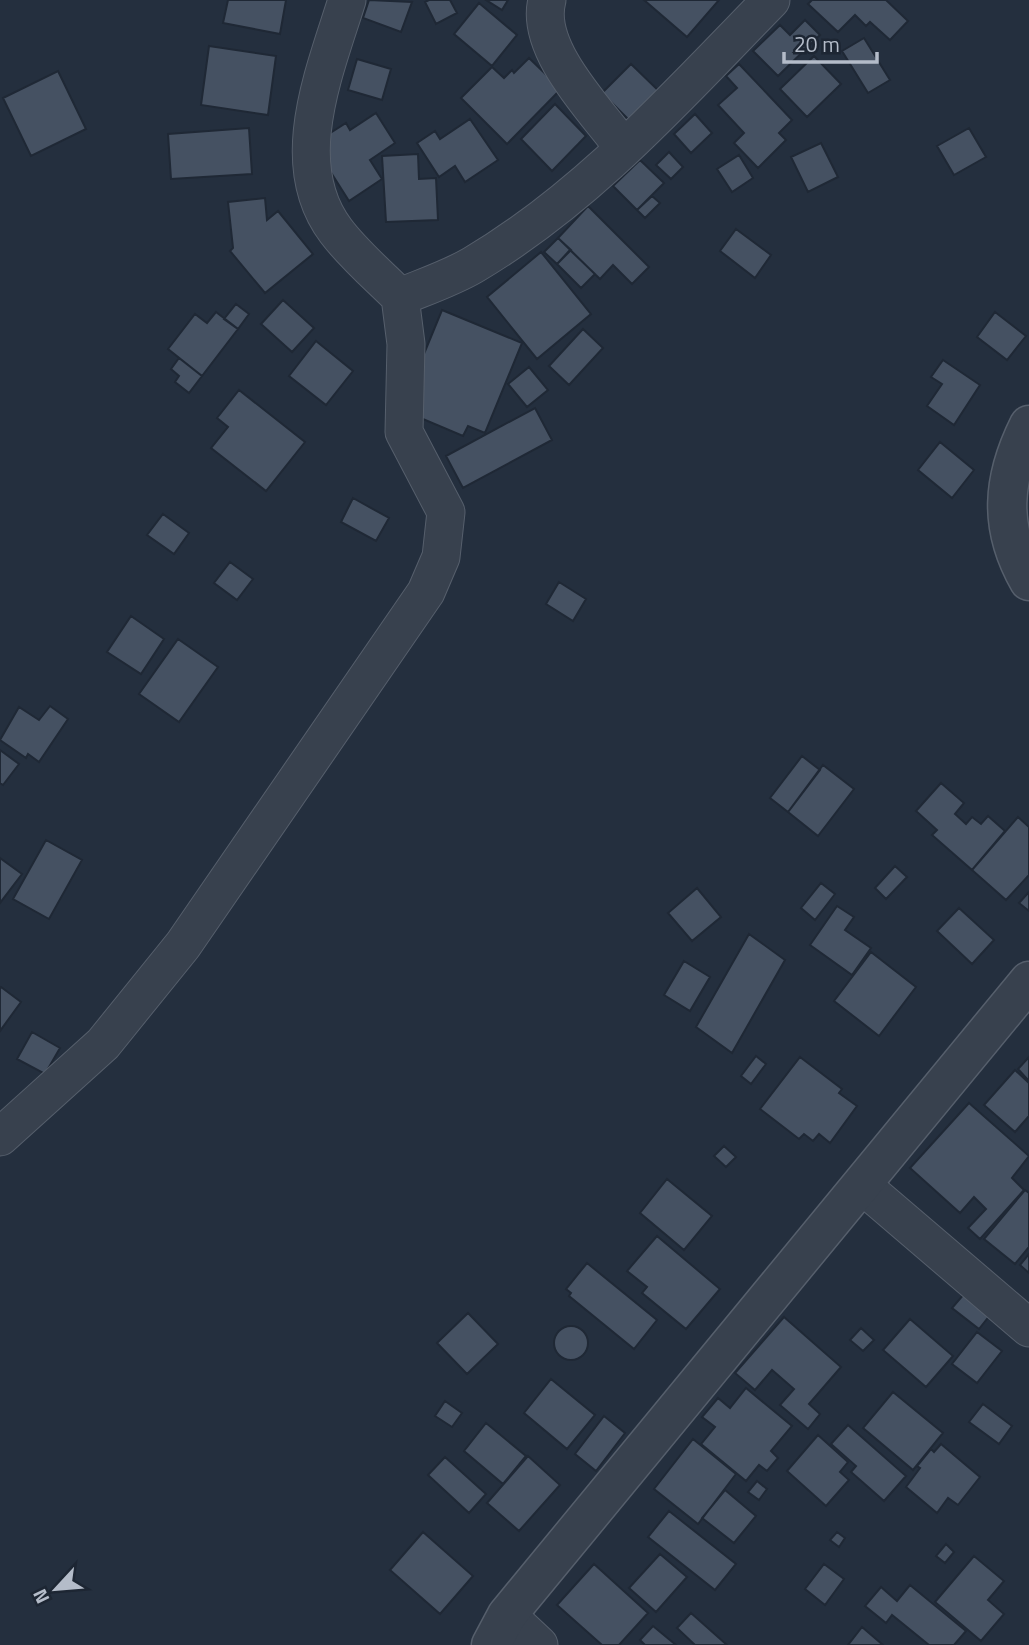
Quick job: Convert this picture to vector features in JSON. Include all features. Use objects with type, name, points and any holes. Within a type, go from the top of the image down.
[{"type":"street","points":[[0,1137],[103,1044],[183,945],[426,592],[442,557],[446,512],[404,432],[406,344],[400,297],[336,232],[318,202],[312,171],[310,138],[347,0]]},
{"type":"street","points":[[547,0],[548,32],[557,59],[623,147]]},
{"type":"street","points":[[400,297],[472,266],[563,204],[771,0]]},
{"type":"street","points":[[1029,425],[1014,454],[1007,489],[1007,525],[1029,581]]},
{"type":"street","points":[[539,1645],[499,1630],[1029,981]]},
{"type":"street","points":[[863,1186],[1029,1328]]},
{"type":"building","points":[[228,0],[286,0],[280,34],[223,23]]},
{"type":"building","points":[[369,0],[412,2],[401,32],[363,18]]},
{"type":"building","points":[[450,0],[457,13],[436,24],[425,2]]},
{"type":"building","points":[[486,0],[508,0],[502,10]]},
{"type":"building","points":[[644,0],[719,0],[687,37]]},
{"type":"building","points":[[812,0],[886,0],[908,21],[890,40],[870,22],[866,26],[855,15],[838,32],[808,4]]},
{"type":"building","points":[[479,3],[517,35],[492,66],[454,34]]},
{"type":"building","points":[[805,20],[820,35],[778,76],[753,51],[780,25],[790,35]]},
{"type":"building","points":[[864,38],[890,80],[868,93],[842,51]]},
{"type":"building","points":[[209,46],[276,56],[268,115],[201,105]]},
{"type":"building","points":[[814,56],[841,84],[807,117],[780,89]]},
{"type":"building","points":[[529,58],[561,89],[507,144],[461,98],[492,67],[504,78],[512,70],[514,73]]},
{"type":"building","points":[[357,59],[391,69],[382,100],[348,90]]},
{"type":"building","points":[[631,64],[663,95],[634,125],[602,93]]},
{"type":"building","points":[[739,64],[792,120],[779,133],[786,140],[758,168],[734,143],[744,133],[718,105],[737,88],[726,76]]},
{"type":"building","points":[[58,71],[86,129],[31,156],[3,98]]},
{"type":"building","points":[[555,104],[586,136],[552,171],[521,139]]},
{"type":"building","points":[[376,113],[395,143],[370,160],[382,179],[349,201],[313,144],[346,123],[350,130]]},
{"type":"building","points":[[695,114],[712,133],[691,153],[674,134]]},
{"type":"building","points":[[470,119],[498,160],[465,182],[455,166],[439,177],[417,143],[435,131],[440,139]]},
{"type":"building","points":[[249,128],[252,174],[171,179],[168,134]]},
{"type":"building","points":[[969,128],[986,157],[954,175],[937,146]]},
{"type":"building","points":[[821,143],[838,177],[808,192],[791,157]]},
{"type":"building","points":[[669,152],[683,167],[671,179],[656,165]]},
{"type":"building","points":[[418,154],[419,179],[436,178],[438,220],[386,222],[382,156]]},
{"type":"building","points":[[739,155],[753,178],[732,192],[717,169]]},
{"type":"building","points":[[640,160],[664,183],[637,210],[613,186]]},
{"type":"building","points":[[652,196],[660,203],[645,218],[637,210]]},
{"type":"building","points":[[265,198],[267,220],[278,211],[313,254],[265,293],[230,251],[233,248],[228,202]]},
{"type":"building","points":[[588,206],[649,267],[632,284],[613,265],[600,279],[558,238]]},
{"type":"building","points":[[736,229],[771,255],[755,278],[720,251]]},
{"type":"building","points":[[558,238],[571,250],[557,264],[544,252]]},
{"type":"building","points":[[570,250],[595,274],[581,288],[557,264]]},
{"type":"building","points":[[541,252],[591,314],[537,359],[487,297]]},
{"type":"building","points":[[283,300],[314,328],[292,352],[261,324]]},
{"type":"building","points":[[236,304],[249,314],[238,329],[224,319]]},
{"type":"building","points":[[442,310],[522,343],[485,433],[468,426],[463,436],[411,414],[405,400]]},
{"type":"building","points":[[216,312],[238,329],[202,376],[168,349],[195,314],[207,323]]},
{"type":"building","points":[[995,312],[1026,336],[1007,360],[977,337]]},
{"type":"building","points":[[583,329],[603,348],[569,385],[549,366]]},
{"type":"building","points":[[316,341],[353,371],[326,405],[289,376]]},
{"type":"building","points":[[179,358],[202,376],[189,393],[175,382],[179,376],[171,369]]},
{"type":"building","points":[[943,360],[980,385],[954,425],[927,406],[942,384],[931,377]]},
{"type":"building","points":[[529,367],[548,390],[527,407],[508,384]]},
{"type":"building","points":[[239,390],[305,442],[266,491],[211,448],[228,427],[217,418]]},
{"type":"building","points":[[535,408],[552,440],[463,488],[446,456]]},
{"type":"building","points":[[940,442],[974,470],[952,498],[918,470]]},
{"type":"building","points":[[353,498],[389,518],[376,541],[341,522]]},
{"type":"building","points":[[163,514],[189,533],[174,554],[147,535]]},
{"type":"building","points":[[230,562],[253,579],[237,600],[214,583]]},
{"type":"building","points":[[559,582],[586,599],[573,621],[546,604]]},
{"type":"building","points":[[131,616],[164,639],[141,674],[107,652]]},
{"type":"building","points":[[178,639],[218,667],[179,722],[139,694]]},
{"type":"building","points":[[50,706],[68,719],[39,762],[28,754],[26,758],[0,740],[19,707],[39,720]]},
{"type":"building","points":[[0,750],[19,764],[3,785],[0,783]]},
{"type":"building","points":[[802,756],[820,770],[788,812],[770,798]]},
{"type":"building","points":[[823,765],[854,789],[818,836],[788,812]]},
{"type":"building","points":[[941,783],[964,803],[955,814],[966,824],[972,817],[981,824],[988,816],[1005,831],[972,870],[932,835],[937,830],[916,811]]},
{"type":"building","points":[[1018,817],[1029,827],[1029,875],[1006,900],[972,870]]},
{"type":"building","points":[[46,840],[82,860],[49,919],[13,899]]},
{"type":"building","points":[[0,858],[22,874],[0,903]]},
{"type":"building","points":[[895,866],[907,877],[886,899],[875,888]]},
{"type":"building","points":[[821,883],[835,894],[815,920],[801,908]]},
{"type":"building","points":[[697,888],[721,917],[692,941],[668,913]]},
{"type":"building","points":[[1029,892],[1029,911],[1019,903]]},
{"type":"building","points":[[837,906],[854,917],[845,930],[871,948],[852,975],[810,945]]},
{"type":"building","points":[[959,908],[994,940],[972,964],[937,931]]},
{"type":"building","points":[[749,934],[785,960],[732,1053],[696,1027]]},
{"type":"building","points":[[871,952],[916,987],[879,1036],[834,1001]]},
{"type":"building","points":[[684,961],[710,977],[690,1011],[664,995]]},
{"type":"building","points":[[0,988],[21,1002],[0,1031]]},
{"type":"building","points":[[32,1032],[60,1048],[45,1074],[17,1059]]},
{"type":"building","points":[[756,1056],[766,1064],[751,1084],[741,1076]]},
{"type":"building","points":[[800,1057],[842,1089],[839,1093],[857,1106],[830,1143],[819,1134],[813,1141],[804,1134],[799,1139],[760,1109]]},
{"type":"building","points":[[1029,1057],[1029,1081],[1018,1069]]},
{"type":"building","points":[[1015,1070],[1029,1083],[1029,1116],[1015,1132],[984,1105]]},
{"type":"building","points":[[969,1103],[1029,1156],[1012,1178],[1024,1190],[980,1239],[968,1228],[986,1209],[974,1197],[960,1213],[910,1168]]},
{"type":"building","points":[[724,1146],[736,1157],[726,1167],[714,1156]]},
{"type":"building","points":[[667,1179],[712,1216],[684,1250],[640,1213]]},
{"type":"building","points":[[1025,1190],[1029,1193],[1029,1247],[1015,1264],[984,1239]]},
{"type":"building","points":[[657,1236],[720,1289],[686,1329],[642,1293],[647,1287],[627,1271]]},
{"type":"building","points":[[1029,1254],[1029,1273],[1020,1265]]},
{"type":"building","points":[[587,1263],[657,1320],[634,1349],[569,1296],[571,1293],[566,1289]]},
{"type":"building","points":[[964,1294],[990,1315],[979,1329],[952,1308]]},
{"type":"building","points":[[468,1313],[498,1344],[467,1374],[437,1343]]},
{"type":"building","points":[[784,1317],[841,1367],[809,1404],[820,1414],[808,1429],[780,1405],[794,1389],[772,1370],[755,1390],[735,1373]]},
{"type":"building","points":[[910,1319],[953,1356],[926,1387],[883,1350]]},
{"type":"building","points":[[571,1326],[583,1331],[588,1343],[583,1355],[571,1360],[559,1355],[554,1343],[559,1331]]},
{"type":"building","points":[[861,1328],[874,1340],[863,1351],[850,1340]]},
{"type":"building","points":[[977,1332],[1002,1351],[977,1383],[952,1364]]},
{"type":"building","points":[[551,1379],[595,1415],[567,1449],[524,1413]]},
{"type":"building","points":[[746,1388],[792,1426],[771,1451],[778,1458],[767,1471],[759,1465],[746,1481],[701,1444],[715,1427],[702,1417],[718,1398],[730,1408]]},
{"type":"building","points":[[893,1392],[943,1433],[913,1470],[863,1428]]},
{"type":"building","points":[[445,1401],[462,1413],[452,1427],[435,1416]]},
{"type":"building","points":[[983,1404],[1012,1426],[999,1444],[969,1422]]},
{"type":"building","points":[[604,1416],[625,1433],[596,1471],[575,1454]]},
{"type":"building","points":[[486,1423],[526,1456],[503,1484],[464,1451]]},
{"type":"building","points":[[848,1425],[906,1476],[884,1501],[851,1472],[856,1466],[831,1444]]},
{"type":"building","points":[[818,1435],[848,1462],[840,1472],[849,1480],[826,1506],[787,1471]]},
{"type":"building","points":[[693,1439],[736,1474],[698,1524],[654,1489]]},
{"type":"building","points":[[941,1444],[980,1477],[958,1505],[948,1498],[937,1513],[906,1487],[920,1468],[917,1466],[931,1449],[934,1452]]},
{"type":"building","points":[[528,1456],[560,1485],[519,1531],[487,1503]]},
{"type":"building","points":[[445,1457],[486,1494],[469,1513],[428,1475]]},
{"type":"building","points":[[757,1481],[767,1489],[759,1500],[748,1492]]},
{"type":"building","points":[[725,1490],[756,1516],[734,1543],[702,1518]]},
{"type":"building","points":[[669,1511],[736,1564],[715,1590],[648,1537]]},
{"type":"building","points":[[423,1532],[473,1576],[440,1614],[390,1570]]},
{"type":"building","points":[[837,1532],[845,1538],[839,1547],[830,1540]]},
{"type":"building","points":[[946,1544],[954,1552],[945,1563],[936,1556]]},
{"type":"building","points":[[660,1554],[687,1577],[656,1612],[629,1588]]},
{"type":"building","points":[[974,1556],[1004,1581],[988,1600],[1004,1614],[981,1641],[935,1602]]},
{"type":"building","points":[[594,1564],[648,1613],[619,1645],[602,1645],[557,1605]]},
{"type":"building","points":[[824,1564],[844,1579],[825,1605],[805,1589]]},
{"type":"building","points":[[910,1585],[966,1631],[954,1645],[929,1645],[892,1615],[886,1623],[865,1606],[881,1587],[897,1601]]},
{"type":"building","points":[[691,1613],[727,1645],[695,1645],[677,1628]]},
{"type":"building","points":[[653,1626],[676,1645],[645,1645],[640,1640]]},
{"type":"building","points":[[862,1627],[883,1645],[848,1645]]}]
